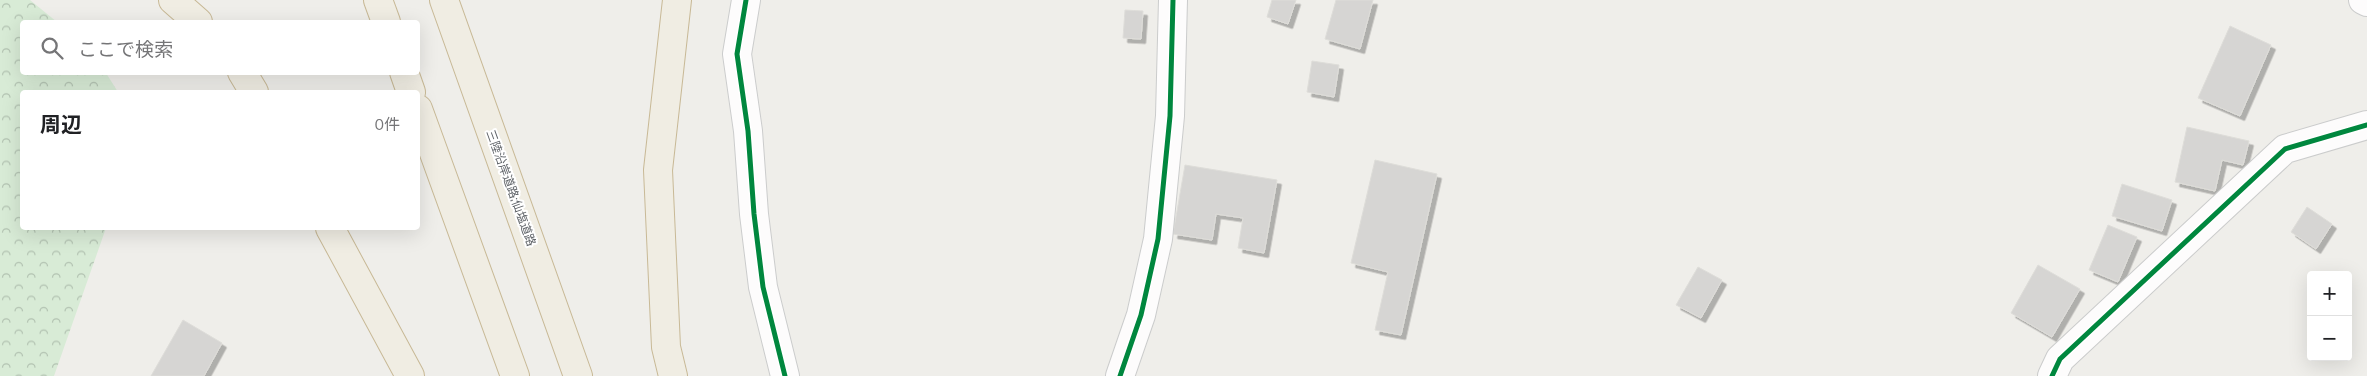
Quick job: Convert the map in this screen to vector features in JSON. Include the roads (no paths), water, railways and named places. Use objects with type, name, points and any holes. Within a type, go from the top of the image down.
[{"type":"highway","points":[[173,0],[196,20]]},
{"type":"highway","points":[[378,0],[385,20]]},
{"type":"highway","name":"三陸沿岸道路;仙塩道路","points":[[444,0],[578,376]]},
{"type":"highway","points":[[673,376],[666,347],[658,170],[677,0]]},
{"type":"highway","points":[[244,75],[253,90]]},
{"type":"highway","points":[[405,75],[410,90]]},
{"type":"highway","points":[[420,114],[516,376]]},
{"type":"highway","points":[[331,230],[410,376]]},
{"type":"street","points":[[746,0],[736,54],[748,132],[754,214],[763,287],[785,376]]},
{"type":"street","points":[[1120,376],[1141,315],[1158,239],[1170,116],[1174,0]]},
{"type":"street","points":[[2363,0],[2367,2]]},
{"type":"street","points":[[2052,376],[2060,359],[2285,149],[2367,125]]}]
